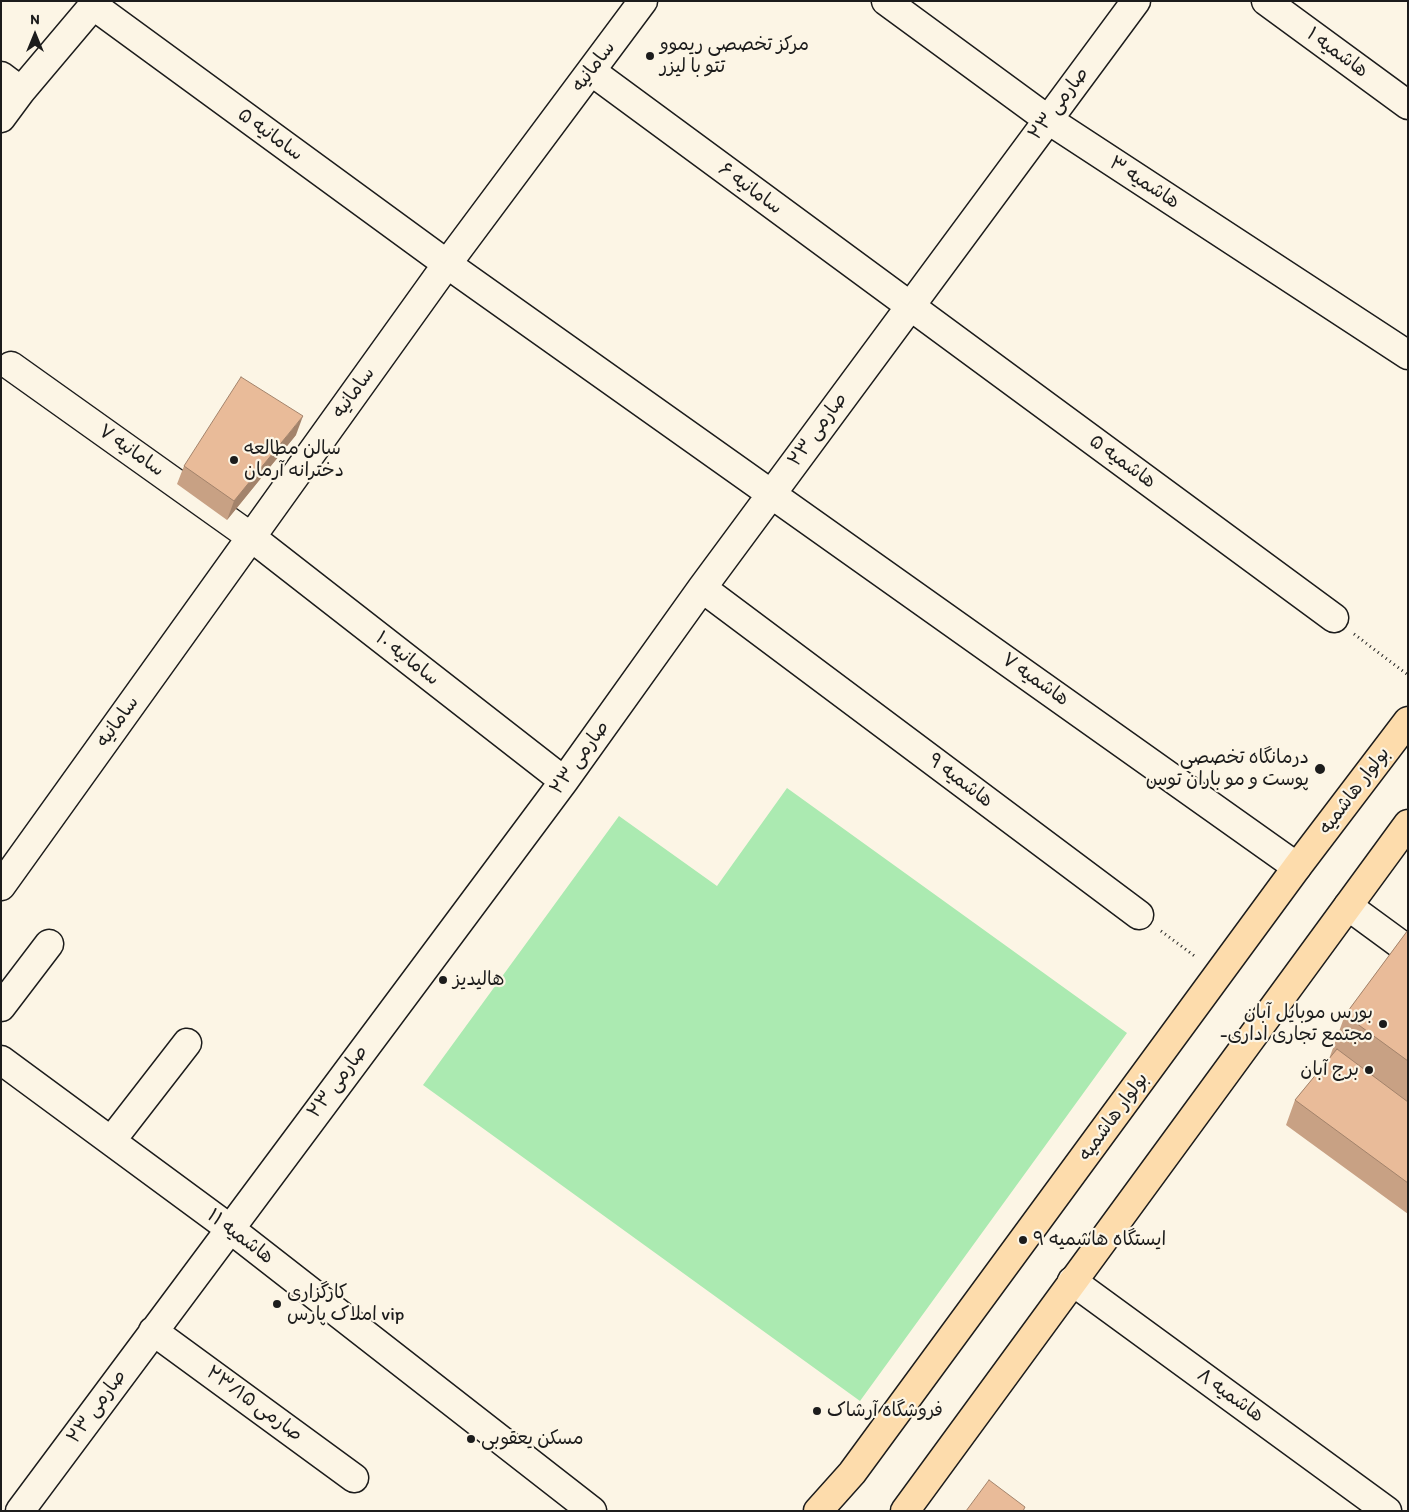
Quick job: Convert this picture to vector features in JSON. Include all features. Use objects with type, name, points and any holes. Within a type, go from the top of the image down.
[{"type":"main road","name":"بولوار هاشمیه","points":[[818,1511],[852,1473],[1297,867],[1408,721]]},
{"type":"main road","points":[[905,1511],[1408,824]]},
{"type":"street","name":"سامانیه","points":[[1,886],[446,264],[643,1]]},
{"type":"street","name":"هاشمیه ۳","points":[[886,1],[1047,119],[1408,355]]},
{"type":"street","name":"صارمی ۲۳","points":[[20,1511],[229,1228],[564,781],[702,588],[1136,1]]},
{"type":"street","name":"هاشمیه ۱","points":[[1266,1],[1408,105]]},
{"type":"street","points":[[1,118],[11,84],[95,3]]},
{"type":"street","name":"سامانیه ۵","points":[[95,3],[446,264],[772,493]]},
{"type":"street","name":"سامانیه ۶","points":[[591,71],[910,306]]},
{"type":"street","name":"هاشمیه ۵","points":[[910,306],[1334,618]]},
{"type":"street","name":"سامانیه ۷","points":[[11,366],[251,537]]},
{"type":"street","name":"هاشمیه ۷","points":[[772,493],[1297,867]]},
{"type":"street","name":"سامانیه ۱۰","points":[[251,537],[564,781]]},
{"type":"street","name":"هاشمیه ۹","points":[[702,588],[1138,915]]},
{"type":"street","points":[[1348,906],[1408,950]]},
{"type":"street","points":[[1,1006],[49,944]]},
{"type":"street","points":[[111,1140],[187,1043]]},
{"type":"street","name":"هاشمیه ۱۱","points":[[1,1060],[229,1228],[592,1511]]},
{"type":"street","name":"هاشمیه ۸","points":[[1072,1281],[1387,1511]]},
{"type":"street","name":"صارمی ۲۳/۱۵","points":[[153,1331],[354,1478]]},
{"type":"path","points":[[1334,618],[1408,675]]},
{"type":"path","points":[[1138,915],[1219,974]]},
{"type":"green space","points":[[787,788],[1127,1033],[860,1401],[423,1085],[619,816],[717,886]]},
{"type":"building","name":"سالن مطالعه دخترانه آرمان","points":[[241,377],[303,416],[234,501],[184,466]]},
{"type":"building","points":[[1408,930],[1408,1061],[1345,1015]]},
{"type":"building","points":[[1337,1049],[1408,1102],[1408,1183],[1295,1100]]},
{"type":"building","points":[[989,1480],[1025,1507],[1023,1511],[966,1511]]},
{"type":"place","name":"مرکز تخصصی ریموو تتو با لیزر","points":[[650,56]]},
{"type":"place","name":"سالن مطالعه دخترانه آرمان","points":[[234,460]]},
{"type":"place","name":"درمانگاه تخصصی پوست و مو باران توس","points":[[1320,769]]},
{"type":"place","name":"هالیدیز","points":[[443,980]]},
{"type":"place","name":"بورس موبایل آبان -مجتمع تجاری اداری","points":[[1383,1024]]},
{"type":"place","name":"برج آبان","points":[[1369,1070]]},
{"type":"place","name":"ایستگاه هاشمیه ۹","points":[[1023,1240]]},
{"type":"place","name":"کارگزاری املاک پارس vip","points":[[277,1304]]},
{"type":"place","name":"فروشگاه آرشاک","points":[[817,1411]]},
{"type":"place","name":"مسکن یعقوبی","points":[[471,1439]]}]
